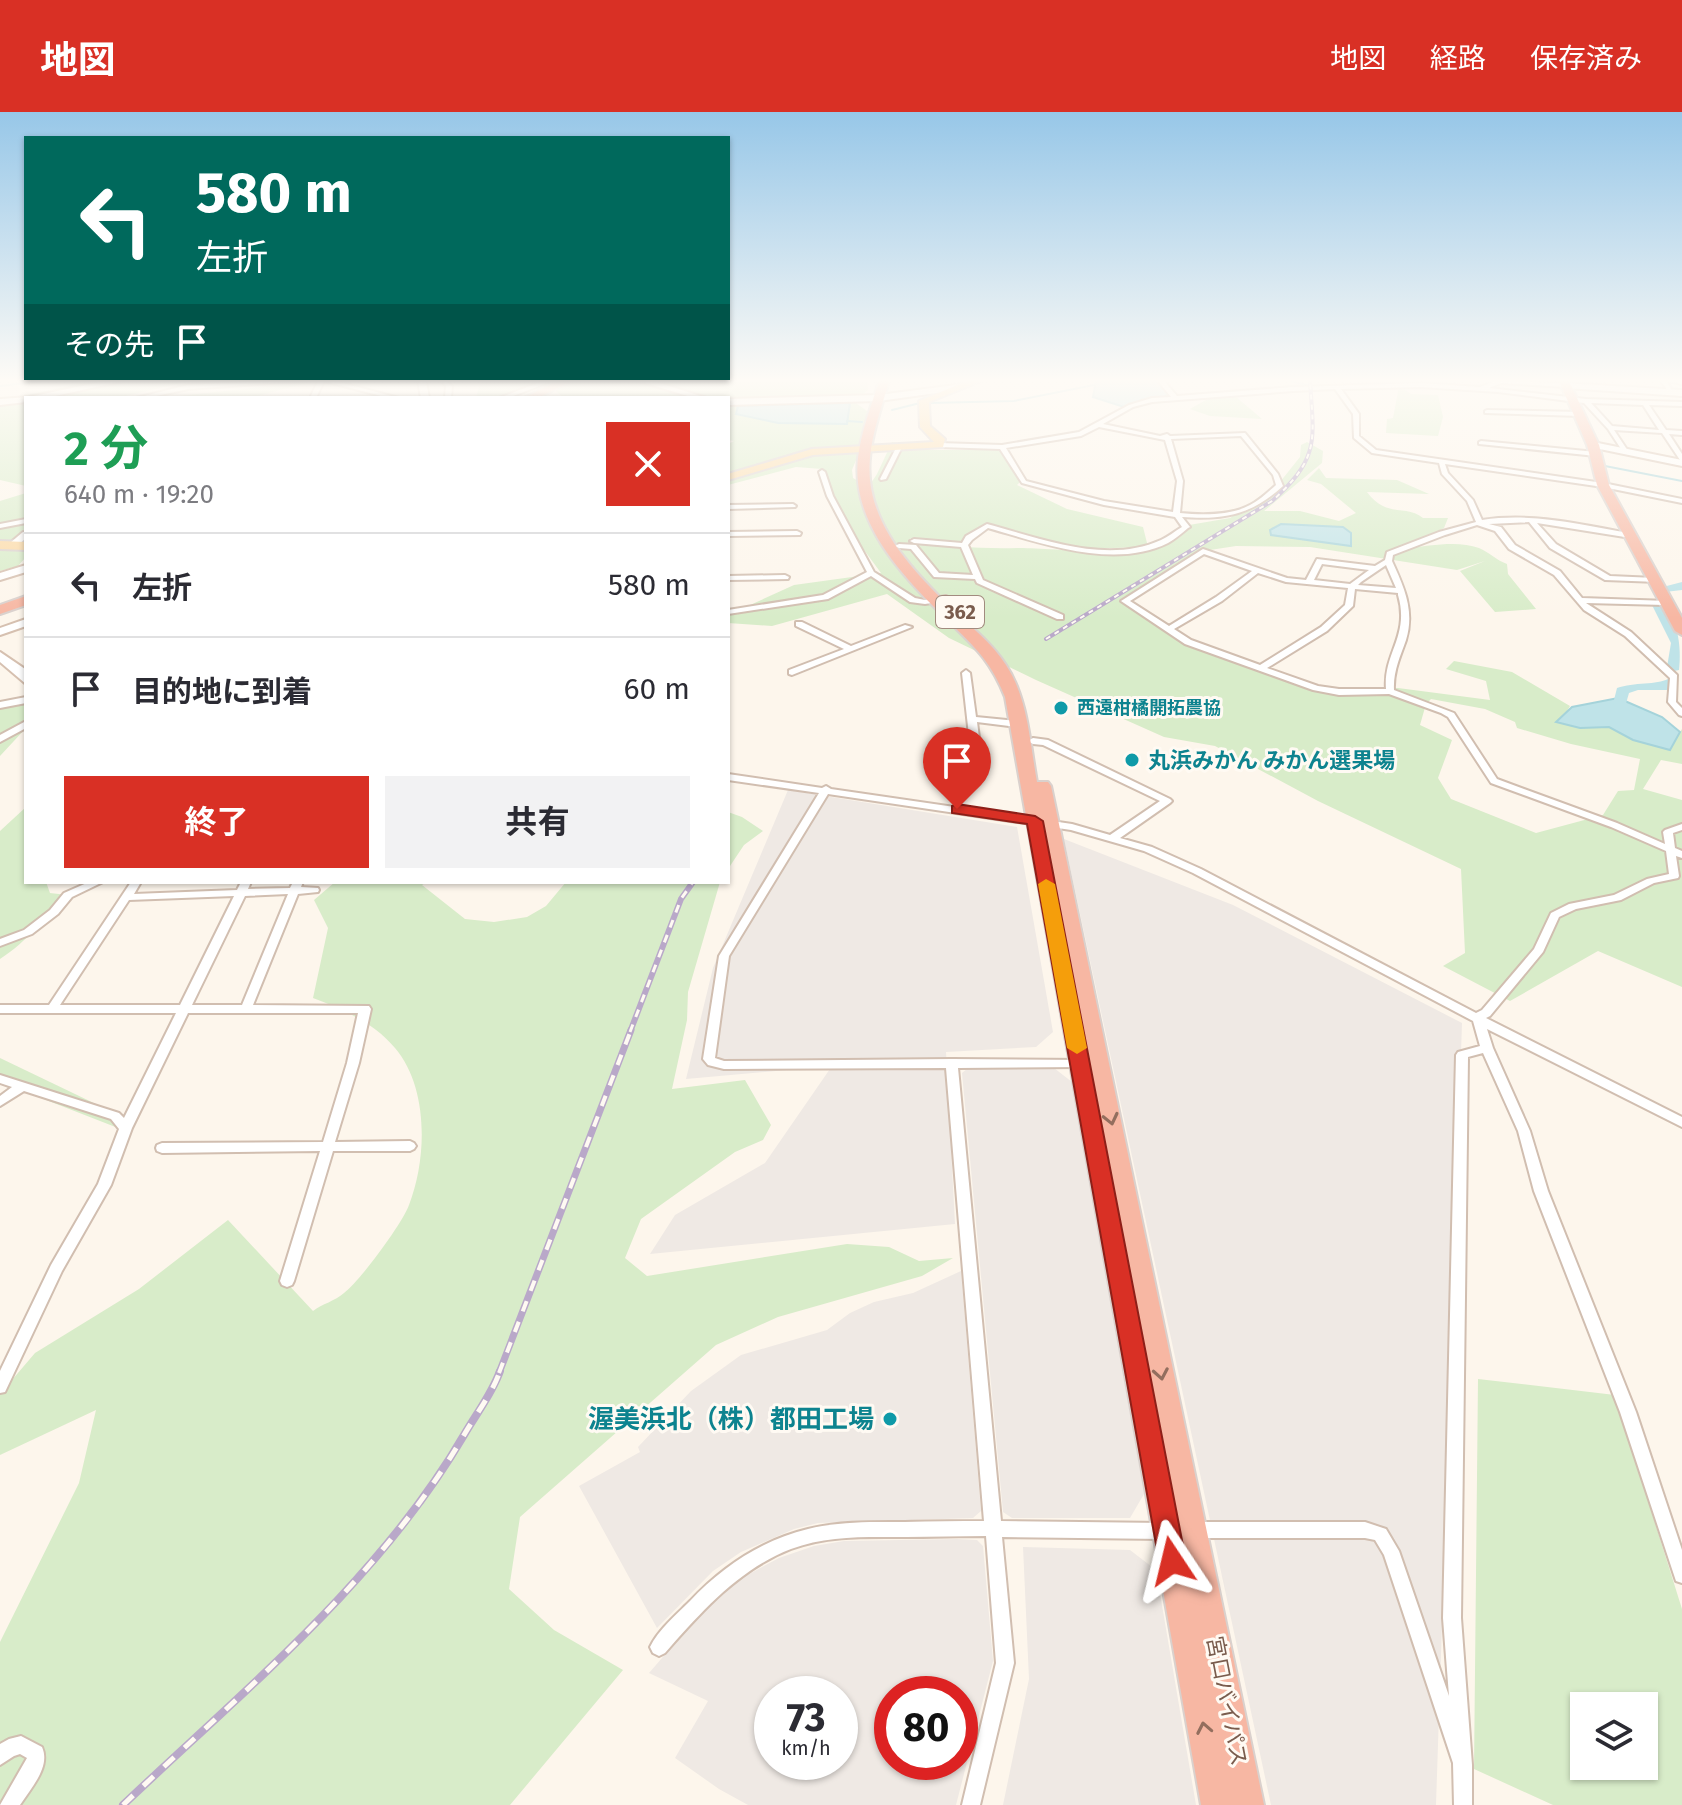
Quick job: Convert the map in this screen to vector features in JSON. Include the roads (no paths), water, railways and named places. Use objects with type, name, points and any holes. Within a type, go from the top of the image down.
[{"type":"highway","name":"宮口バイパス","points":[[866,460],[863,472],[865,488],[876,523],[893,552],[990,641],[1013,671],[1022,690],[1033,741],[1042,822],[1080,1063],[1180,1530],[1247,1805]]},
{"type":"highway","name":"宮口バイパス","points":[[871,460],[883,518],[906,544],[941,599],[1001,668],[1013,697],[1042,822],[1180,1530],[1218,1805]]},
{"type":"highway","points":[[1597,460],[1603,485],[1682,631]]},
{"type":"highway","points":[[0,598],[24,590]]},
{"type":"highway","points":[[0,609],[24,600]]},
{"type":"main road","points":[[730,476],[785,460]]},
{"type":"street","points":[[883,479],[892,460]]},
{"type":"street","points":[[1010,460],[1024,482],[1096,502],[1212,516],[1254,506],[1281,483],[1263,460]]},
{"type":"street","points":[[964,545],[987,526],[1076,550],[1154,548],[1167,544],[1186,527],[1176,514],[1180,481],[1174,460]]},
{"type":"street","points":[[1421,460],[1603,485],[1682,501]]},
{"type":"street","points":[[1442,464],[1445,474],[1470,500],[1480,523],[1498,529],[1512,547],[1557,573],[1587,608],[1628,634],[1674,677],[1672,702],[1682,713]]},
{"type":"street","points":[[822,472],[830,496],[871,573],[913,600],[941,599]]},
{"type":"street","points":[[730,507],[793,506]]},
{"type":"street","points":[[1531,520],[1553,546],[1608,578],[1655,580]]},
{"type":"street","points":[[1390,691],[1390,676],[1405,634],[1407,613],[1388,561],[1390,554],[1423,540],[1480,523],[1531,520],[1631,536]]},
{"type":"street","points":[[0,526],[24,521]]},
{"type":"street","points":[[730,534],[797,533]]},
{"type":"street","points":[[906,544],[964,545]]},
{"type":"street","points":[[906,544],[913,547],[937,575],[977,577],[1060,617]]},
{"type":"street","points":[[964,545],[977,577]]},
{"type":"street","points":[[1399,591],[1286,580],[1203,551],[1125,601],[1188,642],[1316,688],[1349,693],[1390,691],[1451,715],[1494,781],[1614,825],[1682,855]]},
{"type":"street","points":[[1309,582],[1320,561],[1373,568]]},
{"type":"street","points":[[1262,667],[1304,643],[1346,609],[1352,586],[1373,568],[1388,561]]},
{"type":"street","points":[[0,577],[24,569]]},
{"type":"street","points":[[1169,629],[1219,599],[1256,571]]},
{"type":"street","points":[[730,612],[825,597],[871,573]]},
{"type":"street","points":[[730,578],[785,577]]},
{"type":"street","points":[[1581,600],[1665,603]]},
{"type":"street","points":[[0,632],[24,623]]},
{"type":"street","points":[[799,624],[850,649]]},
{"type":"street","points":[[792,672],[908,627]]},
{"type":"street","points":[[0,656],[24,674]]},
{"type":"street","points":[[966,673],[976,753]]},
{"type":"street","points":[[0,705],[24,700]]},
{"type":"street","points":[[1672,702],[1682,705]]},
{"type":"street","points":[[971,719],[1017,724]]},
{"type":"street","points":[[0,739],[24,725]]},
{"type":"street","points":[[1033,741],[1045,742],[1167,801],[1114,837]]},
{"type":"street","points":[[730,777],[1042,822],[1114,837],[1197,871],[1682,1122]]},
{"type":"street","points":[[826,789],[724,956],[709,1059],[724,1065],[1080,1063]]},
{"type":"street","points":[[1478,1017],[1486,1013],[1539,950],[1555,915],[1573,906],[1617,898],[1644,884],[1674,876],[1668,832],[1682,827]]},
{"type":"street","points":[[0,943],[28,932],[54,912],[68,895],[93,884]]},
{"type":"street","points":[[52,1009],[135,884]]},
{"type":"street","points":[[126,897],[244,887],[296,886],[314,890]]},
{"type":"street","points":[[246,1009],[296,886]]},
{"type":"street","points":[[0,1387],[61,1258],[104,1185],[126,1128],[244,887]]},
{"type":"street","points":[[0,1009],[365,1009],[360,1038],[287,1281]]},
{"type":"street","points":[[1478,1017],[1487,1048],[1524,1131],[1541,1191],[1628,1412],[1682,1575]]},
{"type":"street","points":[[1463,1805],[1452,1618],[1462,1055],[1487,1048]]},
{"type":"street","points":[[952,1063],[1005,1663],[971,1805]]},
{"type":"street","points":[[0,1079],[115,1116],[126,1128]]},
{"type":"street","points":[[0,1102],[21,1087]]},
{"type":"street","points":[[162,1148],[410,1146]]},
{"type":"street","points":[[659,1647],[713,1587],[745,1564],[789,1542],[846,1531],[993,1528],[1365,1530],[1380,1534],[1391,1551],[1463,1765]]},
{"type":"street","points":[[0,1756],[9,1748],[21,1745],[36,1753],[36,1763],[9,1805]]},
{"type":"water","points":[[1281,524],[1343,527],[1351,533],[1351,546],[1271,535],[1270,530]]},
{"type":"water","points":[[1618,698],[1662,717],[1680,732],[1670,750],[1633,740],[1609,727],[1580,728],[1556,722],[1572,707]]},
{"type":"waterway","points":[[1605,466],[1682,481]]},
{"type":"waterway","points":[[1665,588],[1682,586]]},
{"type":"waterway","points":[[1658,605],[1678,643],[1674,667]]},
{"type":"waterway","points":[[1620,704],[1622,691],[1637,686],[1667,687],[1668,683]]},
{"type":"railway","points":[[1046,639],[1272,501],[1299,473],[1306,460]]},
{"type":"railway","points":[[630,1032],[681,899],[692,884]]},
{"type":"railway","points":[[499,1373],[631,1030]]},
{"type":"railway","points":[[123,1805],[262,1676],[351,1586],[430,1488],[488,1396],[500,1371]]},
{"type":"place","name":"西遠柑橘開拓農協","points":[[1061,708]]},
{"type":"place","name":"丸浜みかん みかん選果場","points":[[1132,760]]},
{"type":"place","name":"渥美浜北（株）都田工場","points":[[890,1419]]}]
